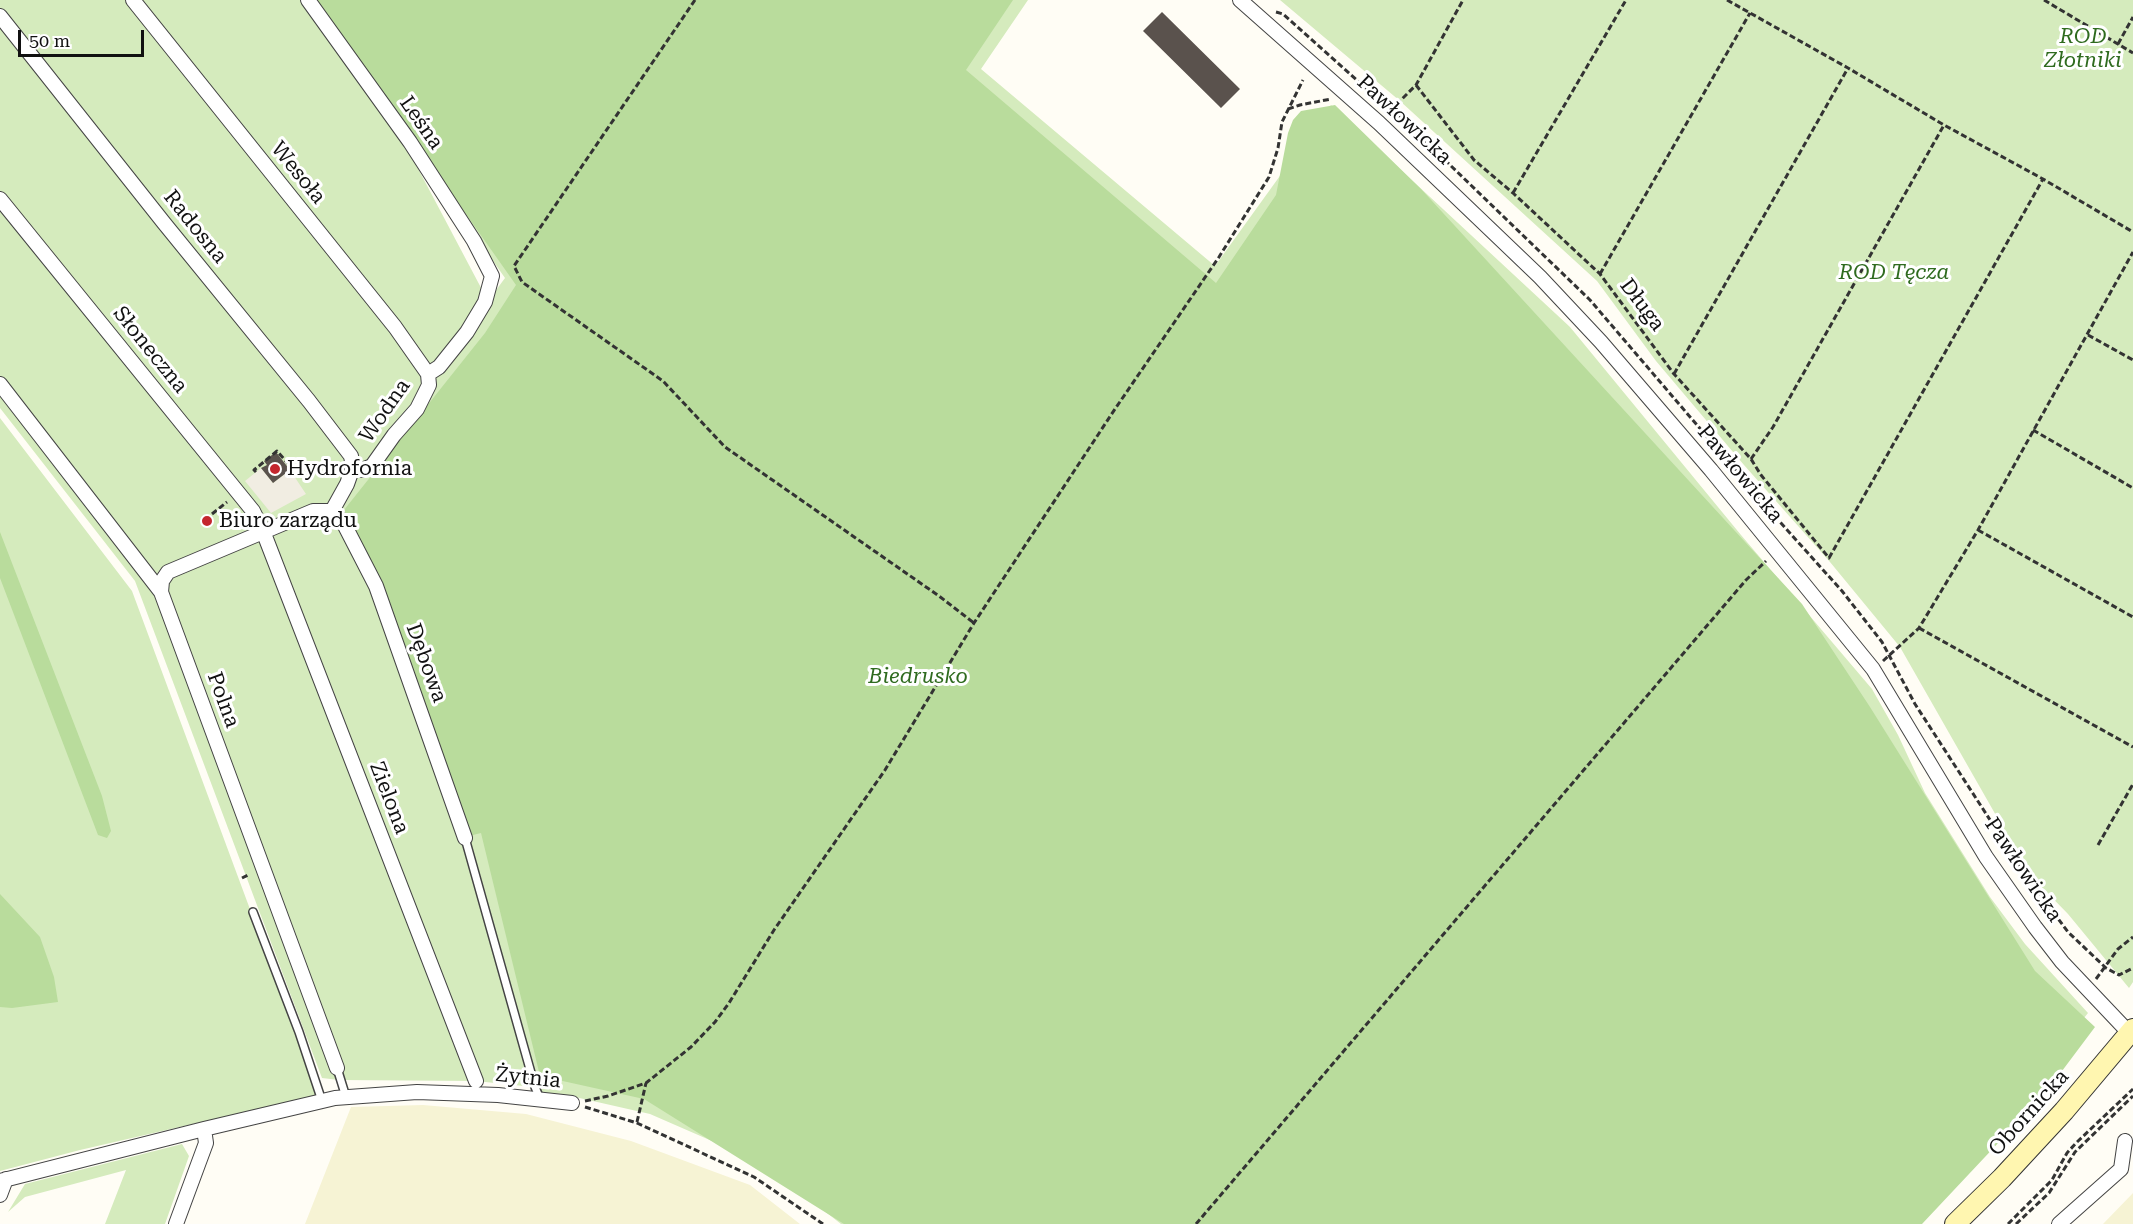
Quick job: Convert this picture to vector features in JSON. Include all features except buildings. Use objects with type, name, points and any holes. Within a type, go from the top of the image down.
[{"type":"main road","name":"Obornicka","points":[[1955,1224],[2002,1178],[2132,1033]]},
{"type":"street","name":"Wesoła","points":[[133,0],[395,327],[428,374]]},
{"type":"street","name":"Leśna","points":[[308,0],[410,142],[474,241],[492,276]]},
{"type":"street","name":"Pawłowicka","points":[[1240,0],[1379,123],[1540,277],[1601,342],[1711,470],[1873,669],[1986,856],[2035,927],[2087,990],[2132,1033]]},
{"type":"street","name":"Radosna","points":[[0,16],[309,401],[351,456],[353,467]]},
{"type":"street","name":"Słoneczna","points":[[0,199],[238,492],[253,511],[263,531]]},
{"type":"street","name":"Wodna","points":[[332,511],[347,484],[353,467],[362,470],[372,466],[394,435],[417,409],[429,385],[428,374],[439,367],[467,332],[485,302],[492,276]]},
{"type":"street","name":"Polna","points":[[0,384],[161,592],[337,1068]]},
{"type":"street","points":[[161,592],[162,581],[168,572],[313,511],[332,511]]},
{"type":"street","name":"Dębowa","points":[[332,511],[343,522],[376,586],[465,838]]},
{"type":"street","name":"Zielona","points":[[263,531],[476,1081]]},
{"type":"street","name":"Żytnia","points":[[3,1180],[204,1129],[346,1097],[417,1092],[572,1103]]},
{"type":"street","points":[[176,1224],[206,1143],[204,1129]]},
{"type":"street","points":[[2059,1224],[2121,1169],[2125,1141]]},
{"type":"street","points":[[0,1196],[3,1180]]},
{"type":"lane","points":[[465,838],[540,1099]]},
{"type":"lane","points":[[253,912],[299,1032],[322,1101]]},
{"type":"lane","points":[[337,1068],[346,1097]]},
{"type":"path","points":[[695,0],[514,266],[522,282],[663,381],[725,447],[939,596],[974,623]]},
{"type":"path","points":[[1379,123],[1416,85],[1463,0]]},
{"type":"path","points":[[1513,193],[1626,0]]},
{"type":"path","points":[[1727,0],[2133,232]]},
{"type":"path","points":[[2044,0],[2133,52]]},
{"type":"path","points":[[1600,274],[1750,13]]},
{"type":"path","points":[[2118,44],[2133,17]]},
{"type":"path","points":[[1674,374],[1848,68]]},
{"type":"path","points":[[572,1103],[608,1096],[646,1083],[691,1047],[715,1022],[729,1003],[774,930],[885,770],[974,623],[1115,409],[1219,257],[1269,177],[1278,148],[1282,122],[1303,80]]},
{"type":"path","name":"Długa","points":[[1416,85],[1474,160],[1600,274],[1674,374],[1751,459],[1761,475],[1829,558],[2043,179]]},
{"type":"path","points":[[1288,109],[1300,105],[1351,98]]},
{"type":"path","points":[[1751,459],[1773,427],[1944,125]]},
{"type":"path","points":[[1873,669],[1919,628],[1978,530],[2133,252]]},
{"type":"path","points":[[2087,334],[2133,360]]},
{"type":"path","points":[[2033,430],[2133,488]]},
{"type":"path","points":[[256,472],[254,470],[277,451],[293,469],[292,472]]},
{"type":"path","points":[[212,514],[238,492]]},
{"type":"path","points":[[1978,530],[2133,617]]},
{"type":"path","points":[[1196,1224],[1746,579],[1777,551]]},
{"type":"path","points":[[1919,628],[2133,747]]},
{"type":"path","points":[[1889,657],[1915,704],[2026,877],[2068,932],[2106,968],[2119,975],[2133,969]]},
{"type":"path","points":[[2098,845],[2133,784]]},
{"type":"path","points":[[2087,990],[2106,968],[2118,949],[2133,937]]},
{"type":"path","points":[[637,1123],[646,1083]]},
{"type":"path","points":[[2008,1224],[2052,1180],[2067,1153],[2076,1143],[2133,1089]]},
{"type":"path","points":[[2016,1224],[2049,1193],[2075,1152],[2133,1095]]},
{"type":"path","name":"Żytnia","points":[[572,1103],[637,1123],[754,1177],[823,1224]]},
{"type":"shaded area","points":[[261,468],[273,483],[290,470],[306,494],[271,513],[245,481]]},
{"type":"shaded area","points":[[423,1105],[526,1114],[631,1141],[750,1185],[800,1224],[305,1224],[351,1107]]},
{"type":"shaded area","points":[[2133,1193],[2133,1224],[2103,1224]]},
{"type":"green space","name":"Biedrusko","points":[[0,0],[1028,0],[981,69],[1215,266],[1331,105],[1570,327],[1741,535],[1872,689],[1898,735],[1925,793],[1990,897],[2025,944],[2088,1013],[1958,1174],[1910,1224],[841,1224],[808,1198],[728,1148],[650,1114],[562,1094],[535,1093],[533,1087],[476,1081],[322,1078],[135,581],[0,408]],"holes":[[[386,108],[505,278],[488,301]]]},
{"type":"green space","name":"Biedrusko","points":[[315,0],[1013,0],[966,70],[1216,283],[1276,195],[1288,133],[1293,120],[1301,111],[1335,105],[1421,189],[1802,604],[1870,707],[2035,971],[2095,1027],[2047,1091],[1922,1224],[844,1224],[644,1099],[540,1076],[481,833],[469,836],[367,556],[344,510],[485,333],[516,285]]},
{"type":"green space","name":"ROD Tęcza","points":[[1280,0],[2133,0],[2133,982],[2129,988],[2068,914],[2030,875],[1900,647],[1830,562],[1656,361],[1597,281],[1400,101]]},
{"type":"green space","points":[[0,418],[132,591],[320,1098],[288,1102],[0,1171]]},
{"type":"green space","points":[[0,532],[102,796],[111,831],[107,838],[98,835],[0,578]]},
{"type":"green space","points":[[0,894],[40,937],[54,977],[58,1002],[12,1008],[0,1007]]},
{"type":"green space","points":[[182,1144],[189,1156],[165,1224],[105,1224],[126,1170],[25,1197],[8,1212],[25,1184]]},
{"type":"place","name":"Hydrofornia","points":[[275,469]]},
{"type":"place","name":"Biuro zarządu","points":[[207,521]]},
{"type":"park label","name":"ROD Złotniki","points":[[2083,49]]}]
